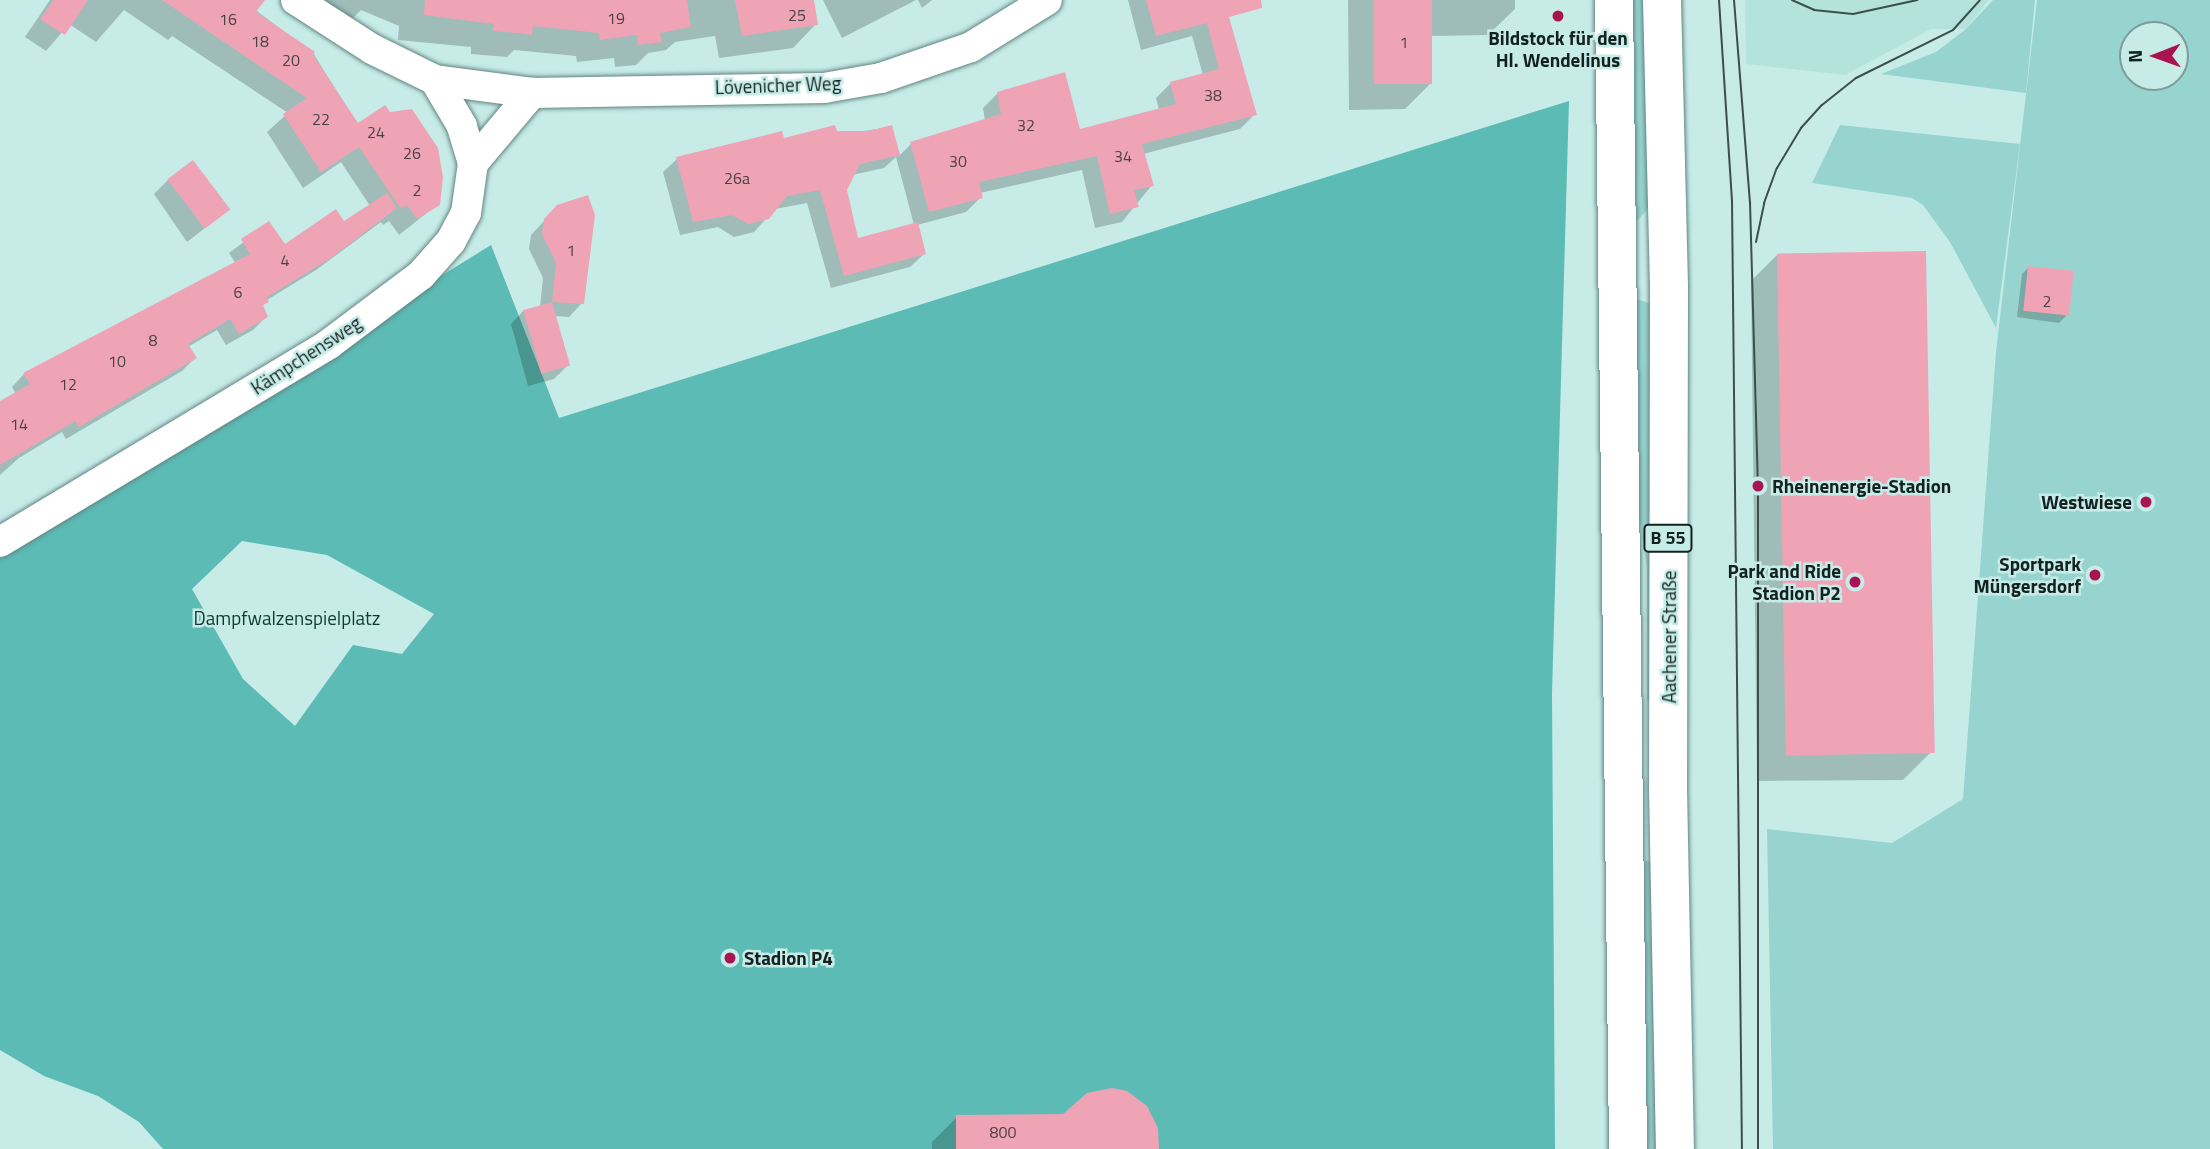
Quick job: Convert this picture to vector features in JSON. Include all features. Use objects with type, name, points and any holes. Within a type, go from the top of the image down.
[{"type":"main road","name":"B 55","points":[[1614,0],[1628,1149]]},
{"type":"main road","name":"Aachener Straße","points":[[1662,0],[1668,263],[1668,788],[1675,1149]]},
{"type":"street","name":"Lövenicher Weg","points":[[296,0],[372,49],[435,80],[532,93],[824,88],[870,80],[971,47],[1048,0]]},
{"type":"street","name":"Kämpchensweg","points":[[0,542],[328,344],[421,275],[451,241],[466,213],[473,163],[461,125],[435,80]]},
{"type":"street","points":[[473,163],[532,93]]},
{"type":"shaded area","points":[[1629,0],[1644,0],[1650,206],[1638,220],[1631,220]]},
{"type":"shaded area","points":[[1745,0],[1989,0],[1966,29],[1931,29],[1845,75],[1746,64]]},
{"type":"shaded area","points":[[1993,0],[2035,0],[2026,93],[1881,74],[1936,52],[1966,29]]},
{"type":"shaded area","name":"Sportpark Müngersdorf","points":[[2037,0],[2210,0],[2210,1149],[1773,1149],[1767,829],[1892,843],[1963,799],[1996,352]]},
{"type":"shaded area","points":[[1569,101],[1552,693],[1555,1149],[163,1149],[139,1122],[98,1096],[44,1076],[0,1050],[0,549],[491,245],[559,418]],"holes":[[[242,541],[327,555],[434,614],[402,654],[353,645],[295,726],[243,679],[192,589]]]},
{"type":"shaded area","points":[[1840,125],[2020,144],[1996,328],[1950,242],[1923,205],[1912,198],[1812,183]]},
{"type":"shaded area","points":[[1637,299],[1652,304],[1651,704],[1647,700],[1647,567],[1635,492]]},
{"type":"shaded area","points":[[1635,861],[1656,861],[1656,1149],[1635,1149]]},
{"type":"building","points":[[54,0],[88,0],[65,35],[40,19]]},
{"type":"building","points":[[162,0],[265,0],[256,12],[315,52],[313,55],[358,123],[385,105],[390,112],[412,109],[438,148],[443,177],[440,205],[417,219],[407,205],[401,209],[359,147],[321,172],[283,114],[307,98]]},
{"type":"building","points":[[425,0],[687,0],[691,27],[660,33],[662,42],[638,45],[637,35],[600,40],[599,33],[533,26],[532,35],[493,31],[494,24],[424,15]]},
{"type":"building","points":[[735,0],[814,0],[818,25],[742,36]]},
{"type":"building","points":[[1146,0],[1261,0],[1262,8],[1229,17],[1257,115],[1142,144],[1154,186],[1134,190],[1139,207],[1110,214],[1097,156],[979,182],[983,198],[929,212],[910,142],[1001,114],[997,92],[1065,72],[1080,129],[1176,104],[1170,82],[1219,69],[1207,23],[1156,36]]},
{"type":"building","points":[[1374,0],[1432,0],[1432,84],[1374,84]]},
{"type":"building","points":[[835,125],[837,131],[869,131],[892,125],[900,155],[860,164],[847,190],[858,238],[918,222],[926,254],[844,276],[820,190],[787,196],[769,219],[748,224],[732,215],[693,222],[676,157],[782,131],[784,138]]},
{"type":"building","points":[[193,160],[230,210],[205,229],[167,179]]},
{"type":"building","points":[[387,193],[397,208],[331,258],[267,297],[269,302],[263,305],[268,317],[239,334],[230,319],[188,344],[197,358],[79,427],[75,421],[0,465],[0,401],[30,384],[23,373],[250,254],[241,239],[269,221],[285,244],[336,209],[344,221]]},
{"type":"building","points":[[588,195],[595,215],[584,304],[552,302],[556,263],[542,234],[544,219],[557,205]]},
{"type":"building","name":"Park and Ride Stadion P2","points":[[1926,251],[1935,753],[1786,756],[1777,254]]},
{"type":"building","points":[[2028,266],[2074,271],[2069,316],[2023,311]]},
{"type":"building","points":[[552,302],[570,365],[541,374],[523,310]]},
{"type":"building","points":[[1112,1088],[1127,1091],[1147,1106],[1158,1128],[1159,1149],[956,1149],[956,1115],[1063,1114],[1087,1093]]},
{"type":"tram line","points":[[1719,0],[1732,201],[1742,1149]]},
{"type":"tram line","points":[[1734,0],[1750,202],[1758,486],[1758,1149]]},
{"type":"tram line","points":[[1792,0],[1814,10],[1853,14],[1917,0]]},
{"type":"tram line","points":[[1756,242],[1764,203],[1777,168],[1801,128],[1822,105],[1856,78],[1953,30],[1980,0]]},
{"type":"place","name":"Bildstock für den Hl. Wendelinus","points":[[1558,16]]},
{"type":"place","name":"Rheinenergie-Stadion","points":[[1758,486]]},
{"type":"place","name":"Westwiese","points":[[2146,502]]},
{"type":"place","name":"Sportpark Müngersdorf","points":[[2095,575]]},
{"type":"place","name":"Park and Ride Stadion P2","points":[[1855,582]]},
{"type":"place","name":"Stadion P4","points":[[730,958]]},
{"type":"park label","name":"Dampfwalzenspielplatz","points":[[287,618]]}]
